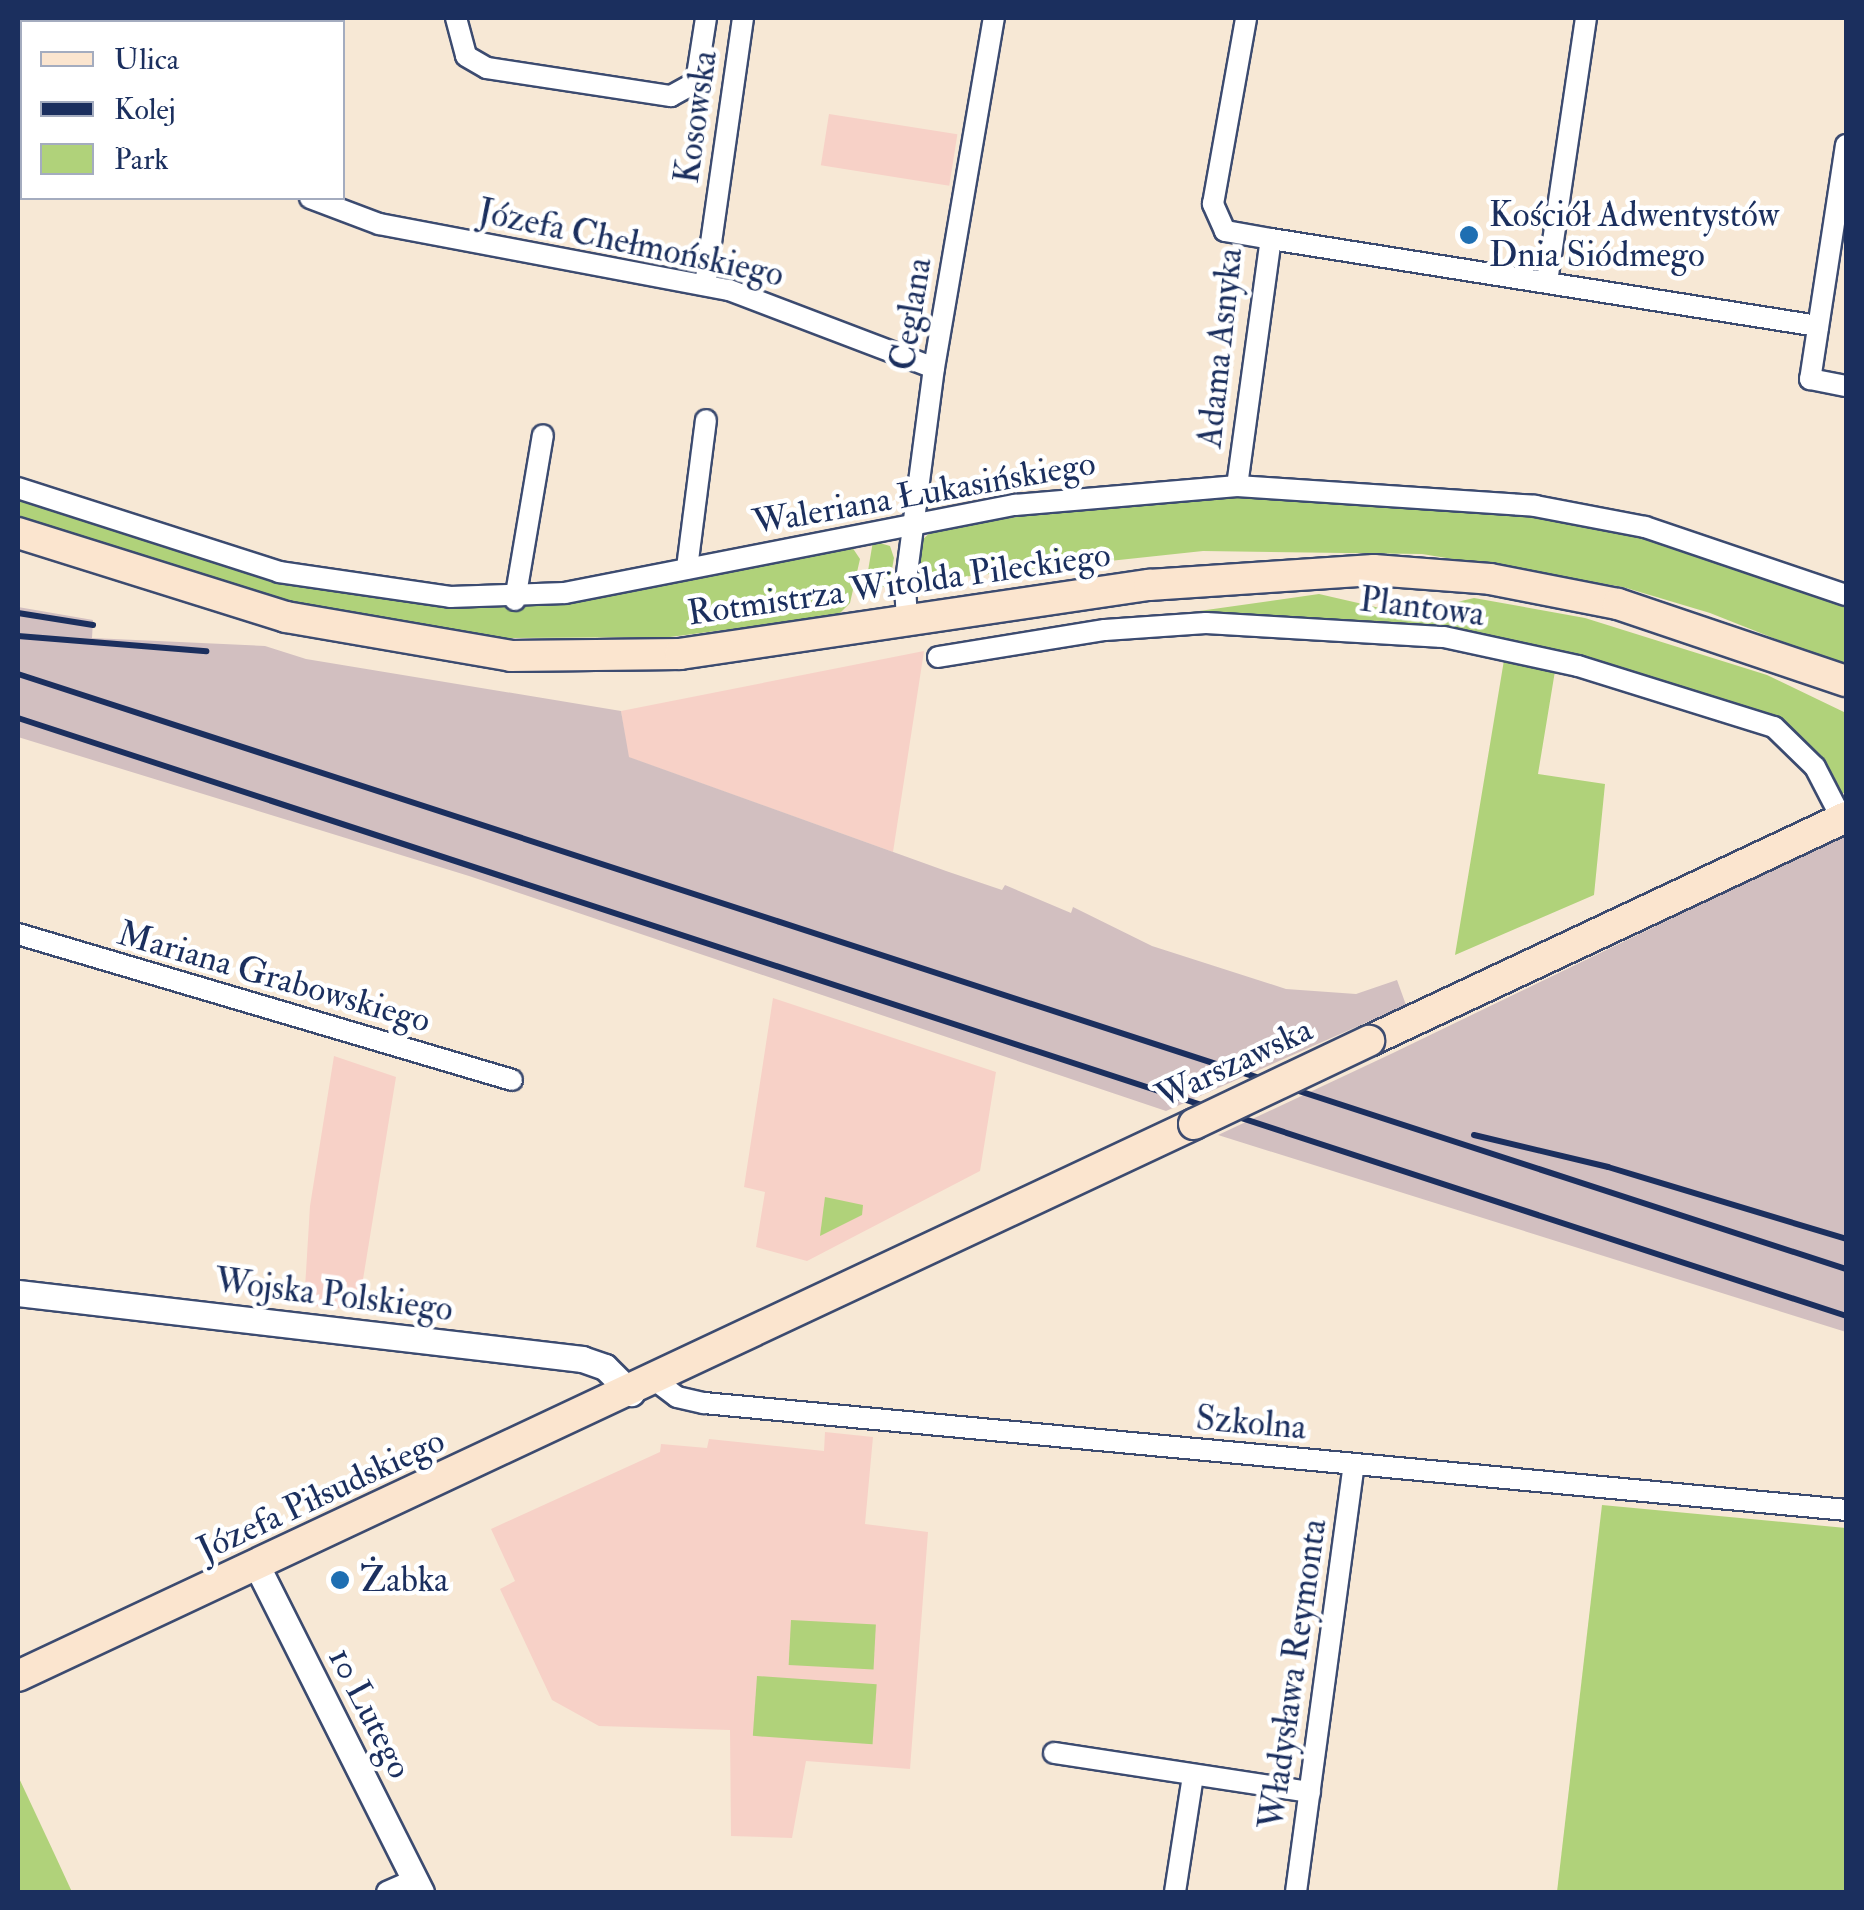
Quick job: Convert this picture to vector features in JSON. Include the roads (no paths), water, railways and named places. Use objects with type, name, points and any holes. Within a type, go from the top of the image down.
[{"type":"main road","name":"Rotmistrza Witolda Pileckiego","points":[[18,533],[286,618],[511,656],[680,654],[1216,577],[1374,570],[1561,591],[1675,620],[1846,681]]},
{"type":"main road","name":"Rotmistrza Witolda Pileckiego","points":[[1795,663],[1846,694]]},
{"type":"main road","name":"Warszawska","points":[[644,1387],[1844,818]]},
{"type":"main road","name":"Józefa Piłsudskiego","points":[[18,1676],[644,1387]]},
{"type":"street","points":[[456,18],[466,56],[486,68],[672,96],[696,82],[706,18]]},
{"type":"street","name":"Kosowska","points":[[705,285],[744,18]]},
{"type":"street","name":"Ceglana","points":[[907,622],[912,522],[934,368],[994,18]]},
{"type":"street","name":"Adama Asnyka","points":[[1237,486],[1271,238],[1225,231],[1213,212],[1246,18]]},
{"type":"street","points":[[1546,282],[1586,18]]},
{"type":"street","points":[[1846,145],[1810,379],[1846,386]]},
{"type":"street","name":"Józefa Chełmońskiego","points":[[315,200],[378,224],[705,285],[808,315],[934,368]]},
{"type":"street","points":[[1271,238],[1818,326]]},
{"type":"street","points":[[687,568],[706,420]]},
{"type":"street","points":[[515,600],[544,435]]},
{"type":"street","name":"Waleriana Łukasińskiego","points":[[18,488],[279,572],[450,597],[515,600],[912,522],[1123,492],[1237,486],[1534,506],[1645,527],[1846,595]]},
{"type":"street","name":"Plantowa","points":[[938,657],[1105,630],[1206,623],[1444,637],[1578,666],[1774,728],[1814,767],[1844,818]]},
{"type":"street","name":"Mariana Grabowskiego","points":[[18,934],[512,1080]]},
{"type":"street","name":"Wojska Polskiego","points":[[18,1294],[582,1359],[644,1387]]},
{"type":"street","name":"Szkolna","points":[[644,1387],[704,1403],[1846,1510]]},
{"type":"street","name":"Władysława Reymonta","points":[[1296,1892],[1354,1465]]},
{"type":"street","name":"10 Lutego","points":[[257,1566],[417,1886]]},
{"type":"street","points":[[1054,1752],[1131,1760],[1193,1776],[1310,1792]]},
{"type":"street","points":[[1175,1892],[1193,1776]]},
{"type":"street","points":[[388,1892],[417,1886]]},
{"type":"railway","points":[[18,613],[93,625]]},
{"type":"railway","points":[[18,636],[206,651]]},
{"type":"railway","points":[[18,674],[1846,1269]]},
{"type":"railway","points":[[18,718],[1846,1316]]},
{"type":"railway","points":[[1474,1135],[1608,1167],[1846,1239]]},
{"type":"place","name":"Kościół Adwentystów Dnia Siódmego","points":[[1469,235]]},
{"type":"place","name":"Żabka","points":[[340,1580]]}]
